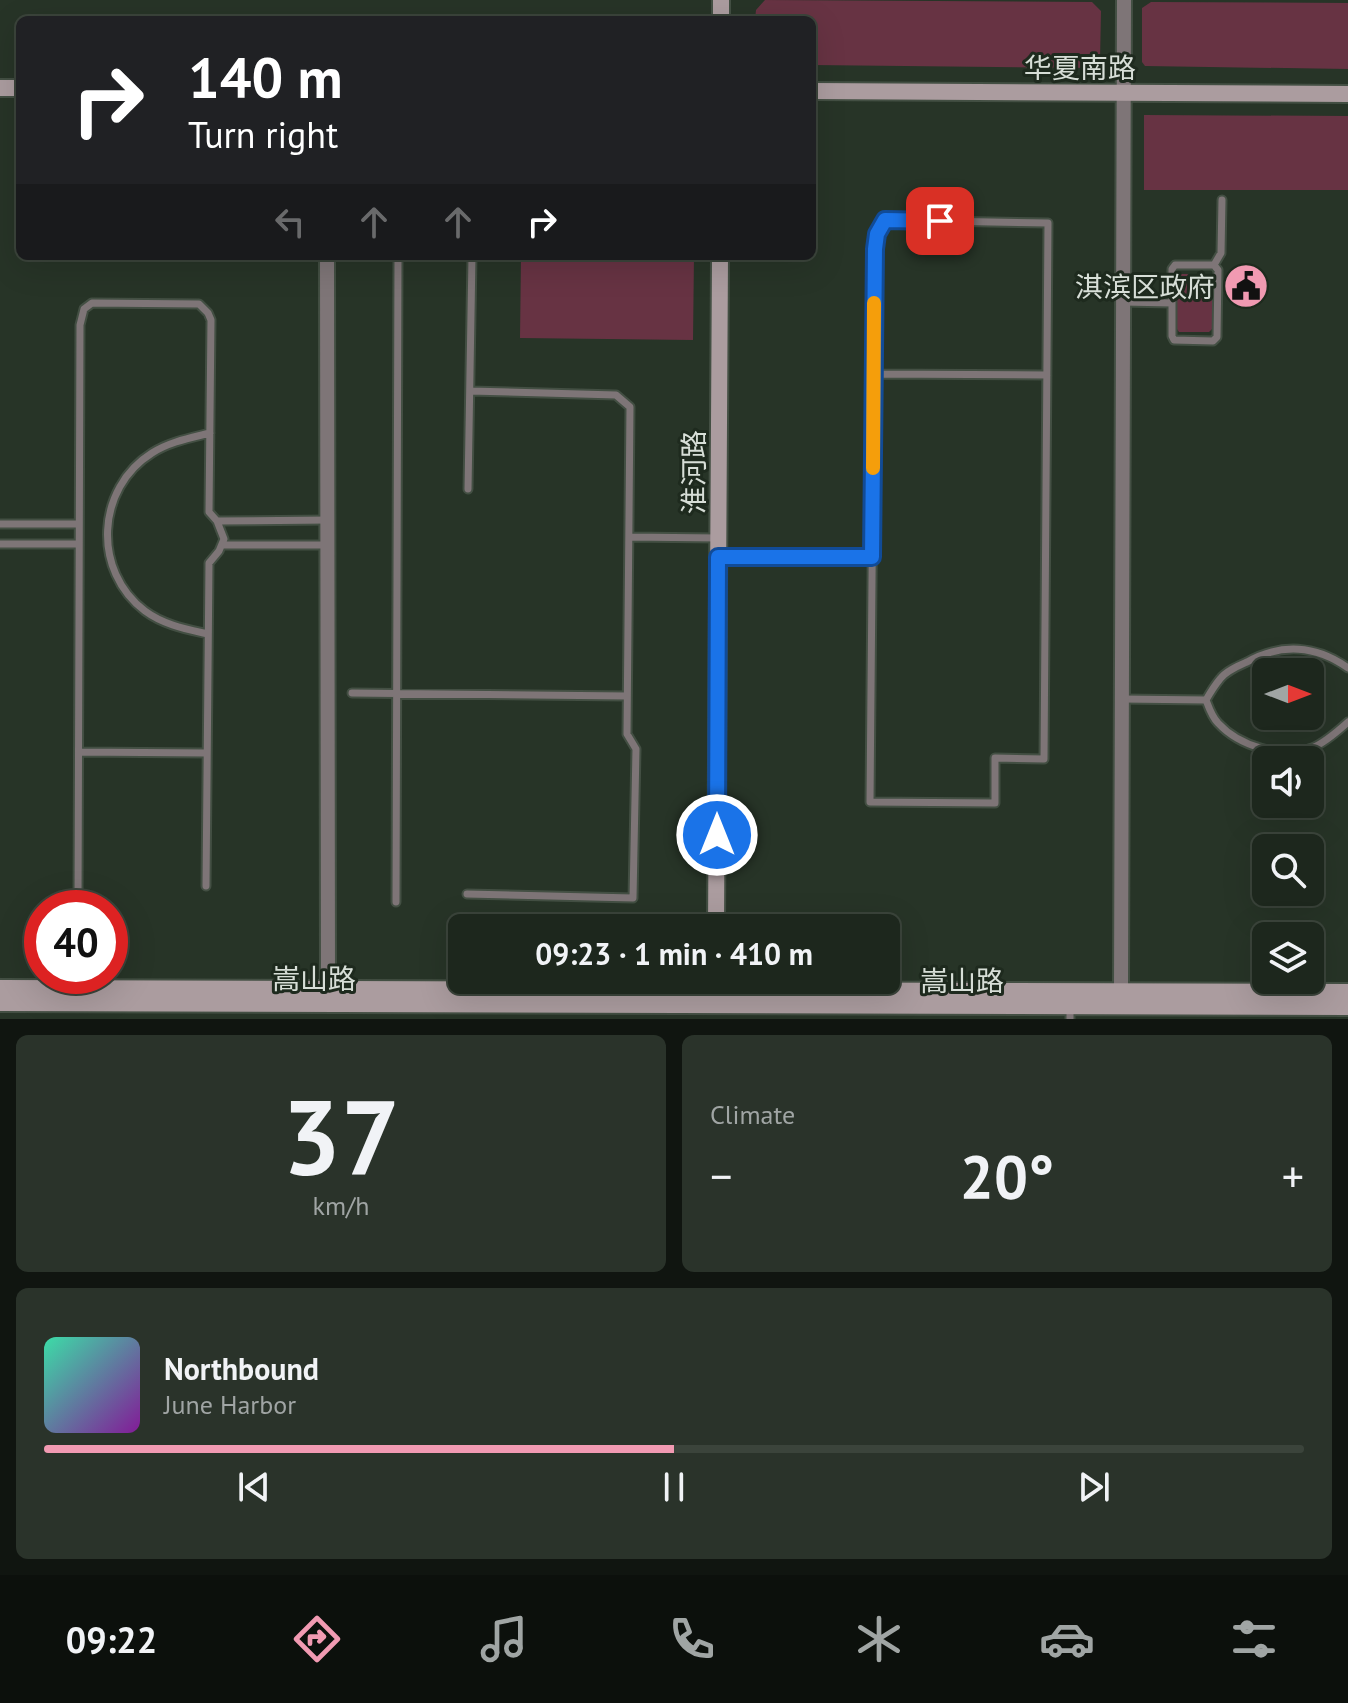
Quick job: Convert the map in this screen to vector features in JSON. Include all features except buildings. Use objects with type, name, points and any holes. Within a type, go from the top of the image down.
[{"type":"street","points":[[1121,991],[1124,0]]},
{"type":"street","name":"华夏南路","points":[[816,91],[1348,94]]},
{"type":"street","points":[[327,260],[328,989]]},
{"type":"street","name":"淮河路","points":[[716,914],[720,260]]},
{"type":"street","name":"嵩山路","points":[[0,988],[328,989],[716,999],[1070,1013],[1348,1007]]},
{"type":"street","name":"嵩山路","points":[[0,1003],[180,1011],[1121,991],[1348,992]]},
{"type":"lane","points":[[1214,265],[1221,253],[1222,200]]},
{"type":"lane","points":[[885,220],[1048,223],[1047,375],[1044,759],[995,758],[995,803],[870,802],[875,249],[877,234],[885,220]]},
{"type":"lane","points":[[396,902],[398,260]]},
{"type":"lane","points":[[468,489],[472,260]]},
{"type":"lane","points":[[1175,265],[1214,265],[1218,270],[1217,337],[1213,341],[1174,340],[1172,269],[1175,265]]},
{"type":"lane","points":[[1123,302],[1172,303]]},
{"type":"lane","points":[[78,890],[80,325],[84,309],[92,303],[199,304],[211,320],[209,512],[217,521],[224,539],[209,563],[206,886]]},
{"type":"lane","points":[[874,374],[1047,375]]},
{"type":"lane","points":[[467,894],[633,898],[636,749],[627,734],[630,407],[616,395],[470,391]]},
{"type":"lane","points":[[208,634],[172,626],[144,610],[121,584],[108,555],[106,532],[112,502],[132,469],[152,452],[180,440],[210,433]]},
{"type":"lane","points":[[217,521],[328,520]]},
{"type":"lane","points":[[0,524],[79,524]]},
{"type":"lane","points":[[629,537],[718,538]]},
{"type":"lane","points":[[0,544],[79,544]]},
{"type":"lane","points":[[222,545],[328,545]]},
{"type":"lane","points":[[718,557],[872,557]]},
{"type":"lane","points":[[1206,700],[1221,677],[1255,657],[1283,649],[1311,649],[1348,668]]},
{"type":"lane","points":[[352,693],[627,696]]},
{"type":"lane","points":[[1122,699],[1206,700]]},
{"type":"lane","points":[[1206,700],[1215,721],[1236,739],[1276,751],[1313,747],[1348,722]]},
{"type":"lane","points":[[79,752],[207,753]]},
{"type":"shaded area","points":[[765,0],[1092,2],[1101,11],[1100,61],[1092,68],[816,65],[816,16],[755,16],[756,10]]},
{"type":"shaded area","points":[[1151,2],[1348,3],[1348,69],[1145,66],[1142,62],[1142,8]]},
{"type":"shaded area","points":[[1144,115],[1348,116],[1348,190],[1144,190]]},
{"type":"shaded area","points":[[521,260],[694,260],[693,340],[520,338]]},
{"type":"shaded area","points":[[1180,274],[1210,274],[1212,278],[1212,329],[1209,332],[1179,332],[1177,329],[1177,277]]},
{"type":"slow traffic","points":[[873,468],[874,303]]},
{"type":"place","name":"淇滨区政府","points":[[1246,286]]},
{"type":"route","points":[[717,835],[718,557],[872,557],[877,234],[885,220],[940,221]]}]
